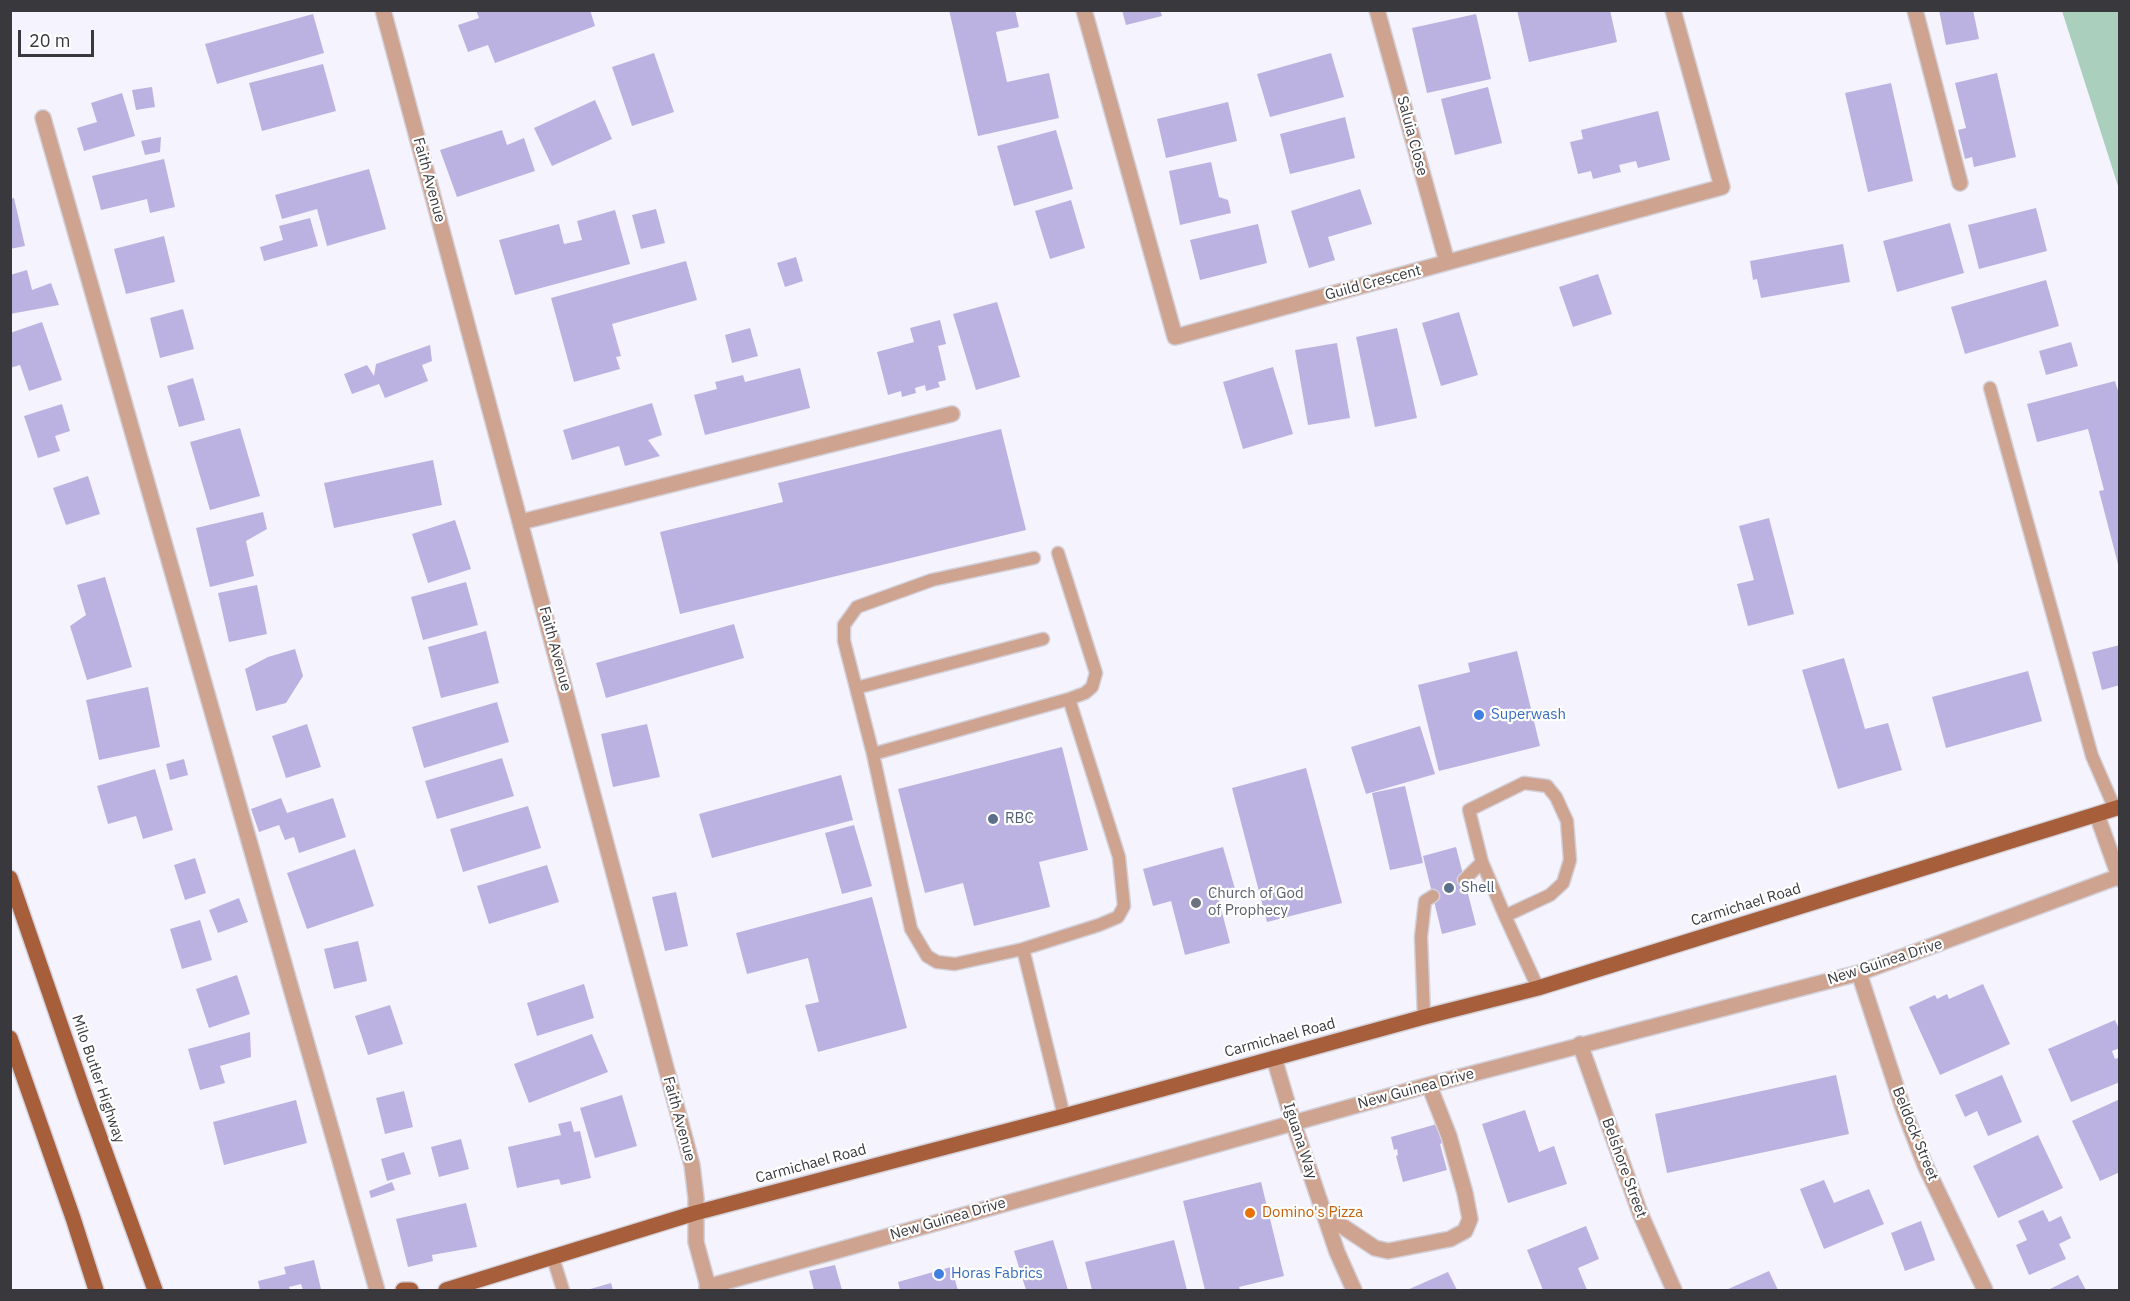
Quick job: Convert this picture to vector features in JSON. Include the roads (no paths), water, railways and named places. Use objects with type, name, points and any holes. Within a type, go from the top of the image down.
[{"type":"main road","name":"Carmichael Road","points":[[446,1290],[695,1213],[1538,988],[2117,808]]},
{"type":"main road","name":"Milo Butler Highway","points":[[10,878],[155,1290]]},
{"type":"main road","points":[[10,1038],[96,1290]]},
{"type":"main road","points":[[403,1290],[411,1290]]},
{"type":"street","name":"Faith Avenue","points":[[383,10],[692,1165],[696,1198],[696,1242],[708,1289]]},
{"type":"street","name":"Guild Crescent","points":[[1084,10],[1174,337],[1722,187],[1673,10]]},
{"type":"street","name":"Saluia Close","points":[[1377,10],[1447,262]]},
{"type":"street","points":[[1915,10],[1960,183]]},
{"type":"street","points":[[44,118],[377,1290]]},
{"type":"street","points":[[521,522],[952,414]]},
{"type":"street","points":[[2097,815],[2119,877]]},
{"type":"street","name":"New Guinea Drive","points":[[708,1289],[1293,1122],[1580,1044],[1859,973],[2119,877]]},
{"type":"street","name":"Beldock Street","points":[[1859,973],[1903,1108],[1925,1165],[1985,1290]]},
{"type":"street","name":"Belshore Street","points":[[1580,1044],[1640,1213],[1674,1290]]},
{"type":"street","name":"Iguana Way","points":[[1274,1058],[1337,1252],[1354,1290]]},
{"type":"street","points":[[1324,1214],[1375,1248],[1388,1251],[1450,1239],[1465,1231],[1470,1219],[1465,1193],[1449,1136],[1429,1085]]},
{"type":"lane","points":[[1990,388],[2092,756],[2117,808]]},
{"type":"lane","points":[[873,754],[1069,699],[1085,693],[1092,687],[1096,673],[1058,553]]},
{"type":"lane","points":[[1034,558],[932,580],[857,607],[844,624],[844,641],[873,754],[911,929],[927,956],[936,962],[955,964],[1023,950],[1099,925],[1118,916],[1124,906],[1119,857],[1069,699]]},
{"type":"lane","points":[[856,688],[1043,639]]},
{"type":"lane","points":[[1505,916],[1550,895],[1563,883],[1570,860],[1567,821],[1556,797],[1547,786],[1524,783],[1469,810],[1482,862],[1505,916],[1538,988]]},
{"type":"lane","points":[[1464,880],[1482,862]]},
{"type":"lane","points":[[1424,1017],[1421,937],[1425,901],[1433,896]]},
{"type":"lane","points":[[1023,950],[1064,1116]]},
{"type":"lane","points":[[554,1257],[563,1290]]},
{"type":"place","name":"Superwash","points":[[1479,715]]},
{"type":"place","name":"RBC","points":[[993,819]]},
{"type":"place","name":"Shell","points":[[1449,888]]},
{"type":"place","name":"Church of God of Prophecy","points":[[1196,903]]},
{"type":"place","name":"Domino's Pizza","points":[[1250,1213]]},
{"type":"place","name":"Horas Fabrics","points":[[939,1274]]}]
